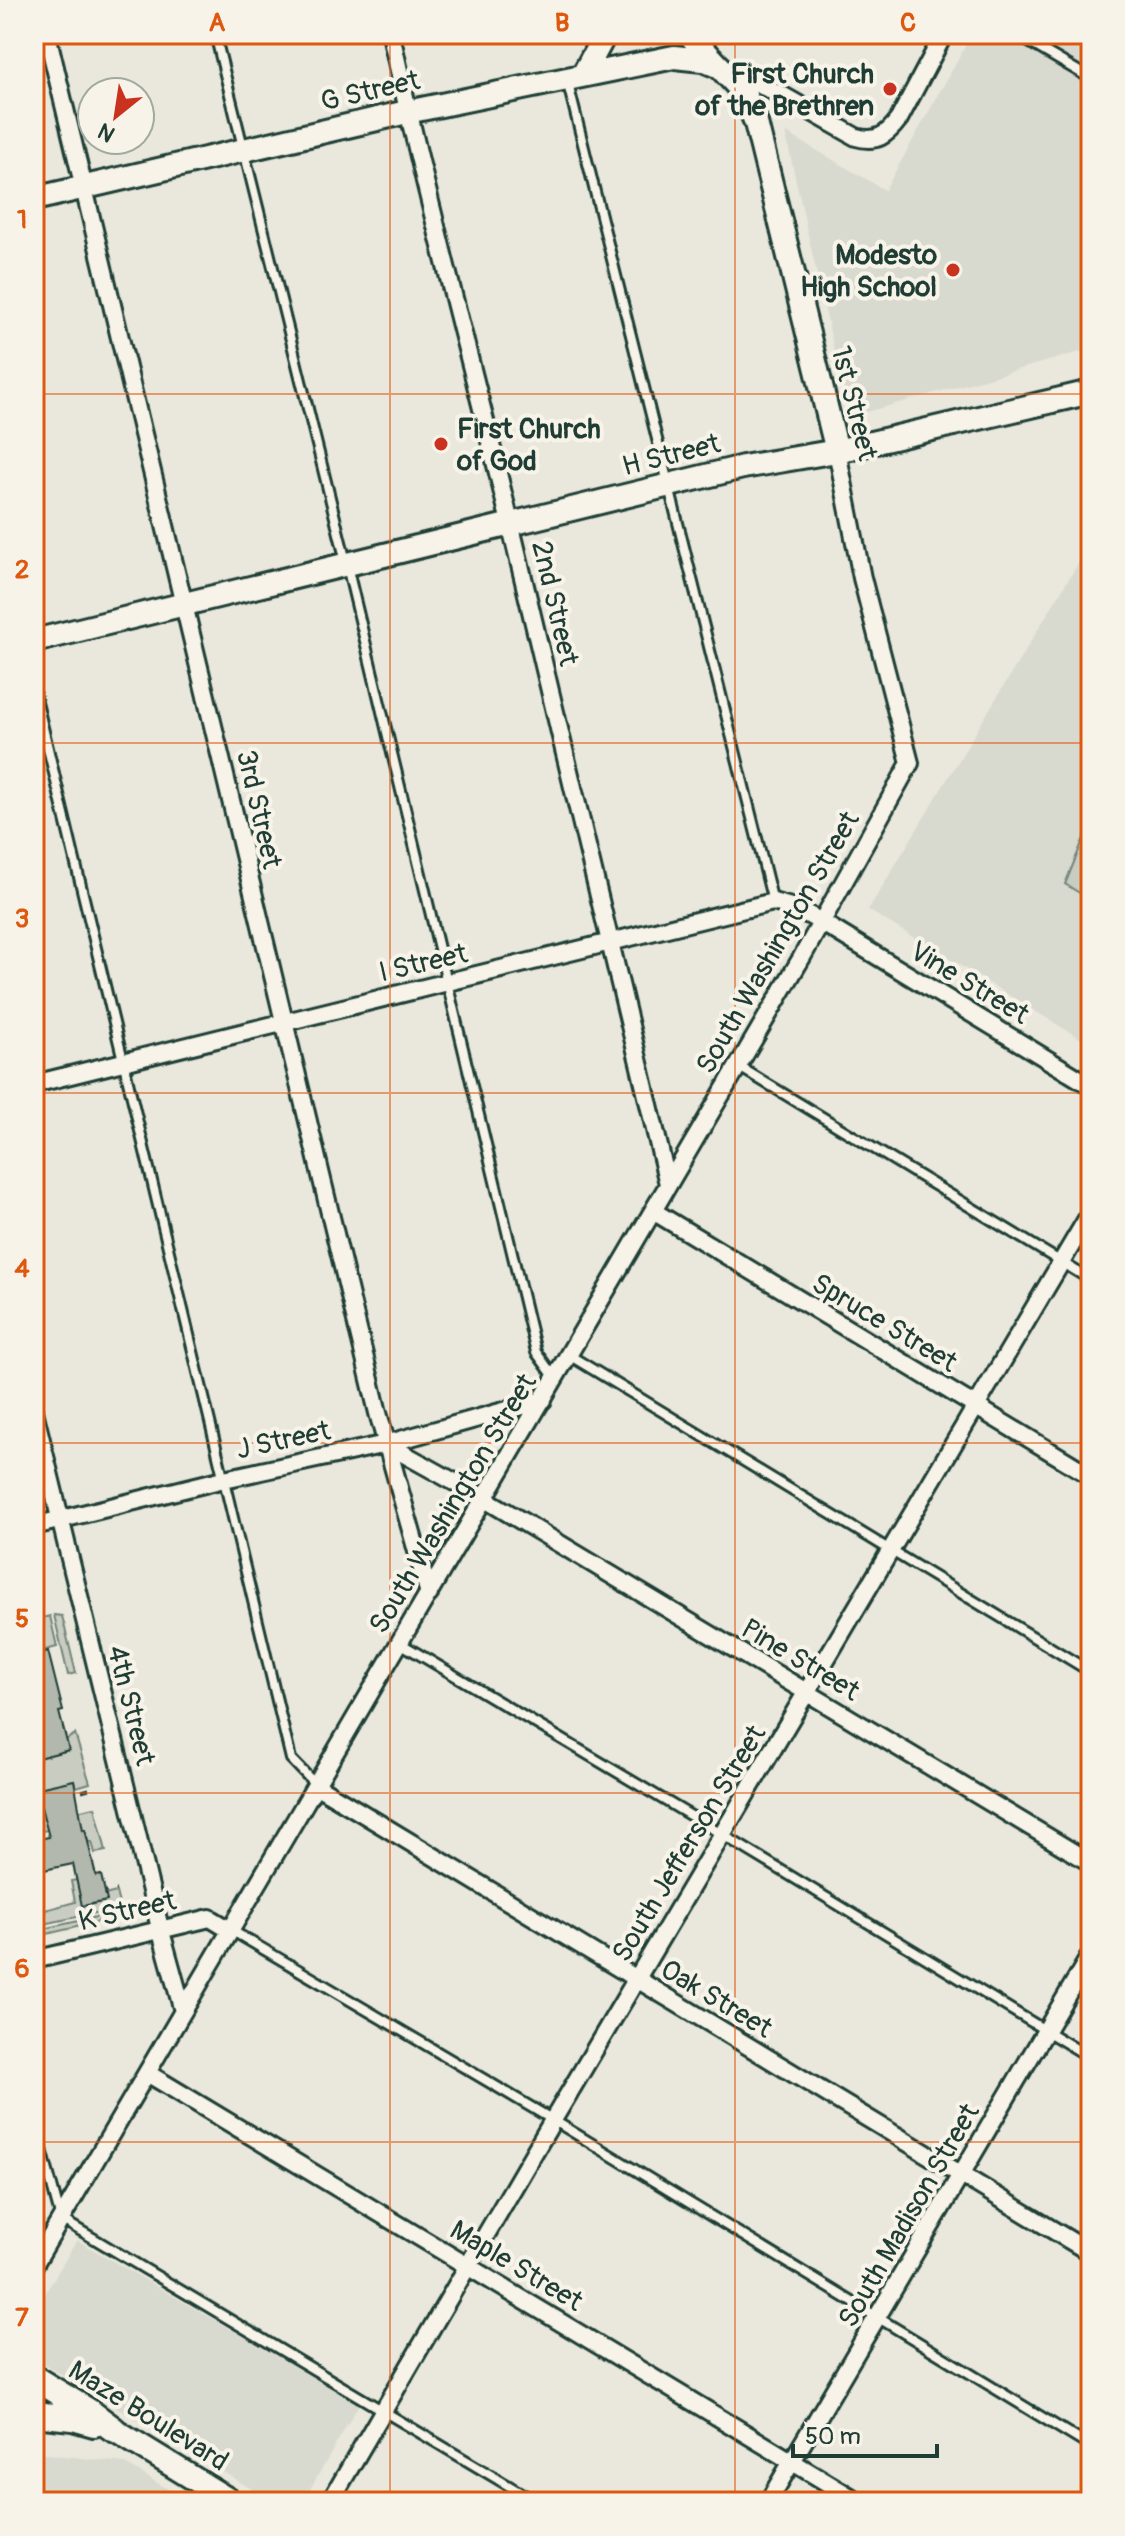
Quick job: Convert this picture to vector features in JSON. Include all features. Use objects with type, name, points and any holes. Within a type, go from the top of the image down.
[{"type":"main road","points":[[575,77],[605,34]]},
{"type":"main road","name":"1st Street","points":[[689,34],[744,93],[756,123],[837,451]]},
{"type":"main road","name":"G Street","points":[[34,199],[407,112],[674,57],[703,60],[720,67]]},
{"type":"main road","name":"H Street","points":[[34,641],[743,467],[837,451],[1091,392]]},
{"type":"main road","name":"Maze Boulevard","points":[[34,2378],[45,2390],[90,2412],[232,2502]]},
{"type":"main road","points":[[34,2414],[73,2418],[113,2429]]},
{"type":"street","name":"3rd Street","points":[[47,34],[386,1444],[429,1594]]},
{"type":"street","name":"2nd Street","points":[[391,34],[407,112],[511,526],[608,943],[668,1184]]},
{"type":"street","points":[[720,67],[780,94],[856,137],[878,139],[899,119],[944,34]]},
{"type":"street","name":"1st Street","points":[[837,451],[862,578],[910,763]]},
{"type":"street","name":"South Washington Street","points":[[34,2265],[543,1400],[910,763]]},
{"type":"street","points":[[773,902],[798,909],[821,922]]},
{"type":"street","name":"I Street","points":[[34,1084],[773,902]]},
{"type":"street","name":"Vine Street","points":[[821,922],[1091,1086]]},
{"type":"street","name":"Spruce Street","points":[[653,1211],[1091,1476]]},
{"type":"street","name":"South Jefferson Street","points":[[330,2502],[1091,1212]]},
{"type":"street","name":"J Street","points":[[34,1526],[224,1479],[386,1444],[543,1400]]},
{"type":"street","name":"4th Street","points":[[34,1411],[183,2011]]},
{"type":"street","name":"Pine Street","points":[[386,1444],[485,1499],[1091,1863]]},
{"type":"street","name":"Oak Street","points":[[317,1786],[1091,2253]]},
{"type":"street","name":"K Street","points":[[34,1960],[210,1918],[230,1930]]},
{"type":"street","name":"South Madison Street","points":[[768,2502],[1091,1954]]},
{"type":"street","name":"Maple Street","points":[[147,2073],[859,2502]]},
{"type":"lane","points":[[215,34],[536,1352],[555,1379]]},
{"type":"lane","points":[[1015,34],[1083,74],[1091,72]]},
{"type":"lane","points":[[575,77],[670,485],[773,902]]},
{"type":"lane","points":[[34,690],[291,1759],[317,1786]]},
{"type":"lane","points":[[737,1066],[1091,1280]]},
{"type":"lane","points":[[569,1355],[1091,1672]]},
{"type":"lane","points":[[400,1643],[1091,2058]]},
{"type":"lane","points":[[230,1930],[553,2120],[1091,2447]]},
{"type":"lane","points":[[34,2120],[61,2219],[536,2502]]},
{"type":"path","points":[[82,1791],[89,1789]]},
{"type":"shaded area","name":"Modesto High School","points":[[972,34],[1091,34],[1091,349],[849,417],[785,132],[885,190]]},
{"type":"shaded area","points":[[34,91],[43,131],[38,141],[45,170],[34,175]]},
{"type":"shaded area","points":[[1091,542],[1091,1045],[868,910]]},
{"type":"shaded area","points":[[1091,821],[1091,900],[1065,884]]},
{"type":"shaded area","points":[[54,1615],[62,1616],[76,1673],[68,1675]]},
{"type":"shaded area","points":[[50,1616],[57,1647],[34,1653],[34,1620]]},
{"type":"shaded area","points":[[75,1734],[90,1783],[76,1787],[74,1780],[34,1791],[34,1759],[69,1750],[66,1740]]},
{"type":"shaded area","points":[[34,1799],[39,1819],[95,1807],[106,1851],[95,1853],[92,1842],[88,1842],[86,1830],[80,1831],[77,1823],[34,1833]]},
{"type":"shaded area","points":[[77,1880],[83,1906],[106,1901],[105,1895],[116,1892],[120,1908],[34,1926],[34,1913],[75,1902],[71,1881]]},
{"type":"shaded area","points":[[118,1912],[119,1917],[34,1937],[34,1931]]},
{"type":"shaded area","points":[[77,2240],[359,2404],[303,2502],[273,2502],[34,2358],[34,2312]]},
{"type":"shaded area","points":[[39,2453],[124,2463],[190,2502],[34,2502],[34,2456]]},
{"type":"building","points":[[48,1651],[69,1750],[34,1759],[34,1655]]},
{"type":"building","points":[[74,1780],[83,1830],[96,1876],[101,1875],[107,1901],[82,1906],[73,1864],[39,1871],[34,1865],[34,1844],[40,1843],[39,1839],[49,1837],[41,1807],[36,1808],[34,1789]]},
{"type":"place","name":"First Church of the Brethren","points":[[890,89]]},
{"type":"place","name":"Modesto High School","points":[[953,270]]},
{"type":"place","name":"First Church of God","points":[[441,444]]}]
